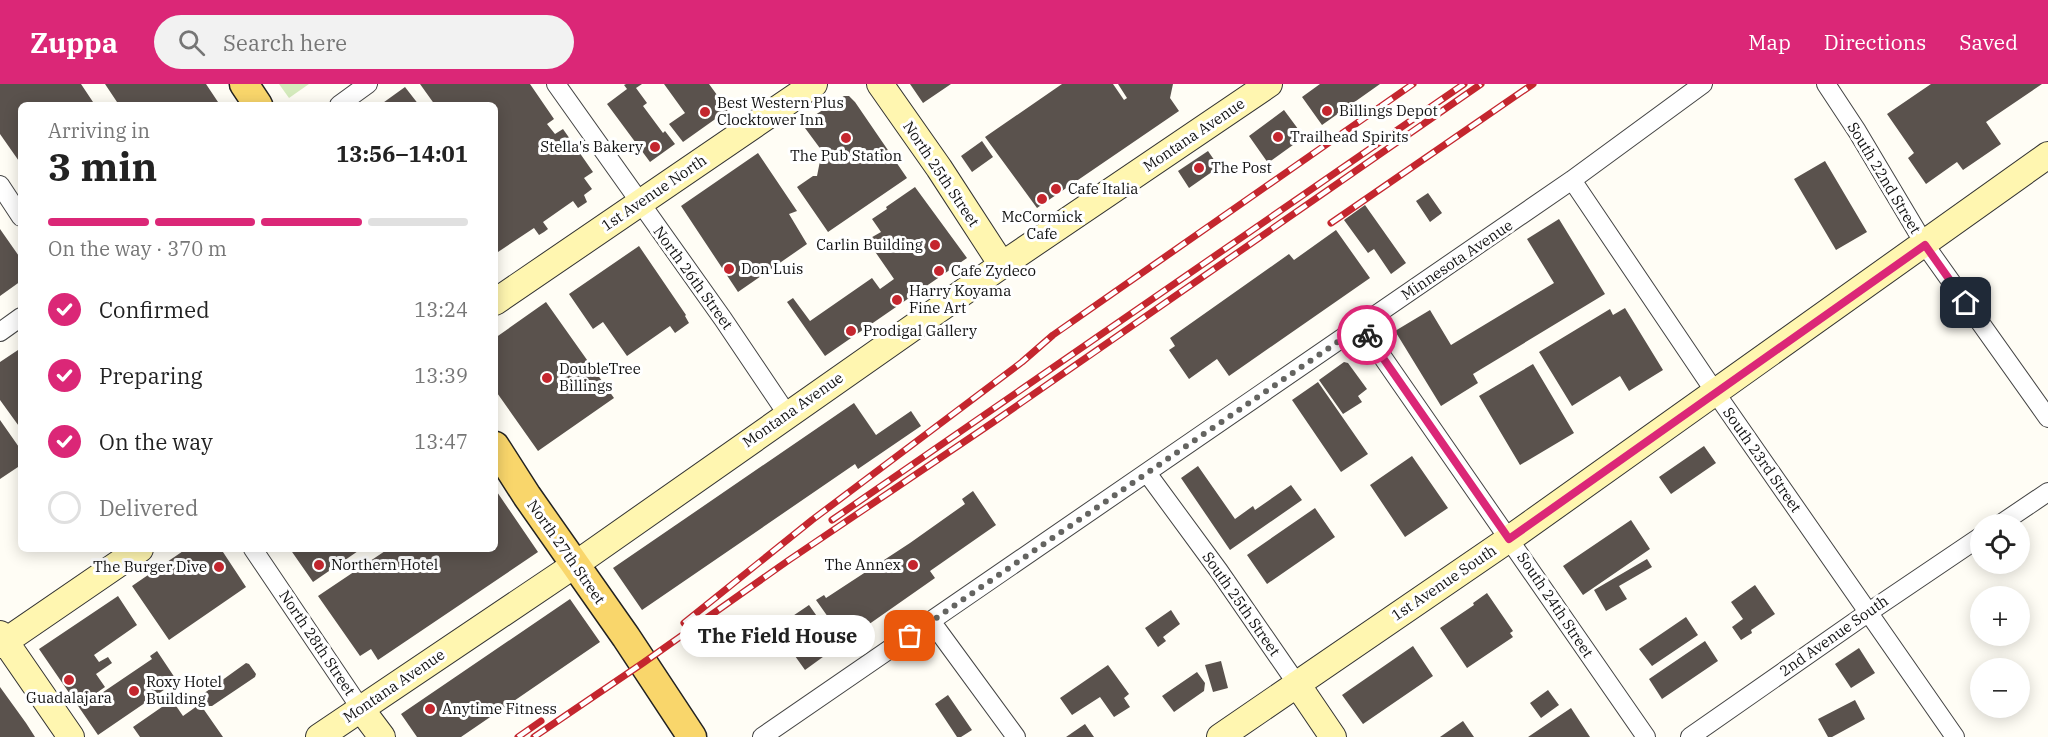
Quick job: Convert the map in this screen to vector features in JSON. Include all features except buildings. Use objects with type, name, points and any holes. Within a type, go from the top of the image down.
[{"type":"main road","points":[[244,84],[256,102]]},
{"type":"main road","name":"1st Avenue North","points":[[498,300],[814,84]]},
{"type":"main road","name":"North 25th Street","points":[[880,84],[939,168],[1002,265]]},
{"type":"main road","name":"Montana Avenue","points":[[319,737],[576,564],[1002,265],[1269,84]]},
{"type":"main road","name":"1st Avenue South","points":[[1220,737],[1509,539],[1925,245],[2048,155]]},
{"type":"main road","name":"North 27th Street","points":[[498,451],[692,737]]},
{"type":"main road","points":[[71,737],[2,640],[135,552]]},
{"type":"main road","name":"South 25th Street","points":[[1297,684],[1333,737]]},
{"type":"main road","name":"North 28th Street","points":[[361,709],[382,737]]},
{"type":"street","points":[[343,102],[368,84]]},
{"type":"street","name":"North 26th Street","points":[[555,84],[723,319],[787,414]]},
{"type":"street","name":"Minnesota Avenue","points":[[762,737],[1572,180],[1703,84]]},
{"type":"street","name":"South 22nd Street","points":[[1826,84],[1925,245],[2048,418]]},
{"type":"street","name":"South 23rd Street","points":[[1572,180],[1715,392],[1955,737]]},
{"type":"street","points":[[0,185],[18,212]]},
{"type":"street","points":[[0,332],[18,319]]},
{"type":"street","name":"South 24th Street","points":[[1361,326],[1646,737]]},
{"type":"street","name":"South 25th Street","points":[[1147,473],[1297,684]]},
{"type":"street","points":[[2015,514],[2048,492]]},
{"type":"street","name":"2nd Avenue South","points":[[1690,737],[1970,544]]},
{"type":"street","name":"North 28th Street","points":[[254,552],[361,709]]},
{"type":"street","points":[[931,621],[1016,737]]},
{"type":"green space","points":[[279,84],[309,84],[289,98]]},
{"type":"railway","points":[[684,623],[812,520],[1022,362],[1053,335],[1413,84]]},
{"type":"railway","points":[[832,520],[1464,84]]},
{"type":"railway","points":[[534,737],[1481,84]]},
{"type":"railway","points":[[1331,223],[1533,84]]},
{"type":"railway","points":[[518,737],[541,721]]},
{"type":"way so far","points":[[910,636],[1361,326],[1367,335]]},
{"type":"place","name":"Billings Depot","points":[[1327,111]]},
{"type":"place","name":"Best Western Plus Clocktower Inn","points":[[705,112]]},
{"type":"place","name":"Trailhead Spirits","points":[[1278,137]]},
{"type":"place","name":"The Pub Station","points":[[846,138]]},
{"type":"place","name":"Stella's Bakery","points":[[655,147]]},
{"type":"place","name":"The Post","points":[[1199,168]]},
{"type":"place","name":"Cafe Italia","points":[[1056,189]]},
{"type":"place","name":"McCormick Cafe","points":[[1042,199]]},
{"type":"place","name":"Carlin Building","points":[[935,245]]},
{"type":"place","name":"Don Luis","points":[[729,269]]},
{"type":"place","name":"Cafe Zydeco","points":[[939,271]]},
{"type":"place","name":"Harry Koyama Fine Art","points":[[897,300]]},
{"type":"place","name":"Prodigal Gallery","points":[[851,331]]},
{"type":"place","name":"DoubleTree Billings","points":[[547,378]]},
{"type":"place","name":"Northern Hotel","points":[[319,565]]},
{"type":"place","name":"The Annex","points":[[913,565]]},
{"type":"place","name":"The Burger Dive","points":[[219,567]]},
{"type":"place","name":"The Field House","points":[[910,636]]},
{"type":"place","name":"Guadalajara","points":[[69,680]]},
{"type":"place","name":"Roxy Hotel Building","points":[[134,691]]},
{"type":"place","name":"Anytime Fitness","points":[[430,709]]},
{"type":"route","points":[[1367,335],[1509,539],[1925,245],[1966,303]]}]
